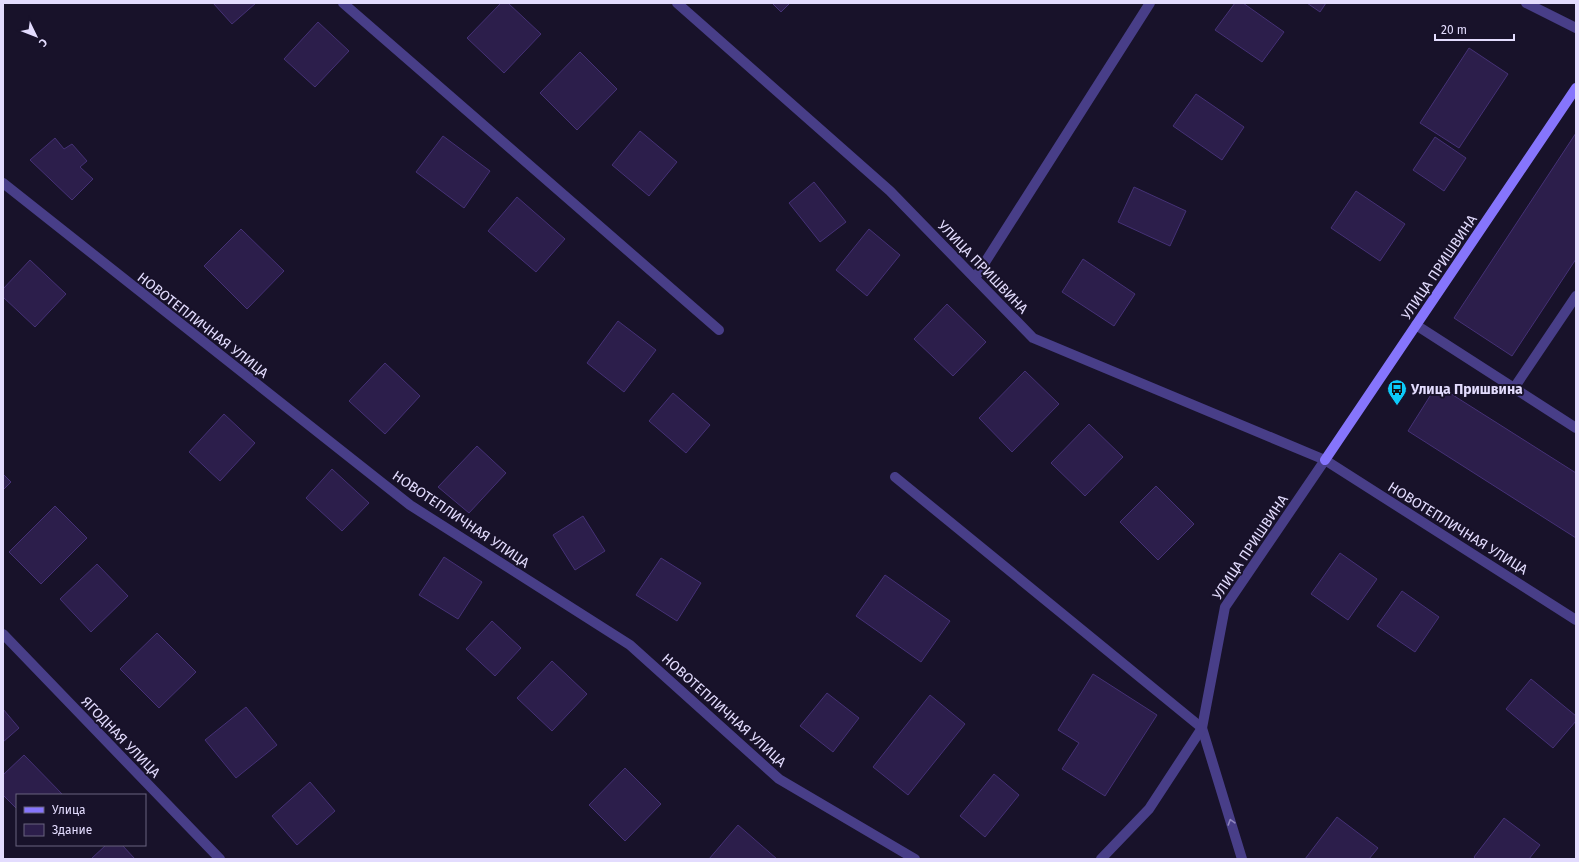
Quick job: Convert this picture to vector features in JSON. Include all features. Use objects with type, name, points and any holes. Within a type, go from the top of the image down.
[{"type":"street","points":[[343,3],[720,330]]},
{"type":"street","name":"УЛИЦА ПРИШВИНА","points":[[677,3],[890,191],[1033,338],[1325,460]]},
{"type":"street","points":[[975,278],[1150,3]]},
{"type":"street","points":[[1526,3],[1576,28]]},
{"type":"street","name":"УЛИЦА ПРИШВИНА","points":[[1101,859],[1150,809],[1202,728],[1225,607],[1576,88]]},
{"type":"street","name":"НОВОТЕПЛИЧНАЯ УЛИЦА","points":[[3,183],[410,505],[630,645],[779,779],[915,859]]},
{"type":"street","points":[[1514,388],[1576,296]]},
{"type":"street","points":[[1416,325],[1576,428]]},
{"type":"street","name":"НОВОТЕПЛИЧНАЯ УЛИЦА","points":[[1325,460],[1576,620]]},
{"type":"street","points":[[896,476],[1202,728],[1242,859]]},
{"type":"street","name":"ЯГОДНАЯ УЛИЦА","points":[[3,634],[220,859]]},
{"type":"building","points":[[213,3],[256,3],[232,24]]},
{"type":"building","points":[[501,3],[508,3],[541,34],[504,73],[467,38]]},
{"type":"building","points":[[772,3],[790,3],[781,12]]},
{"type":"building","points":[[1235,3],[1243,3],[1284,32],[1262,62],[1215,30]]},
{"type":"building","points":[[1307,3],[1326,3],[1320,12]]},
{"type":"building","points":[[318,22],[349,51],[315,87],[284,59]]},
{"type":"building","points":[[1469,48],[1508,74],[1459,148],[1420,123]]},
{"type":"building","points":[[580,52],[617,89],[577,130],[540,93]]},
{"type":"building","points":[[1196,94],[1244,127],[1222,160],[1173,126]]},
{"type":"building","points":[[640,131],[677,162],[649,196],[612,165]]},
{"type":"building","points":[[1576,133],[1576,259],[1512,356],[1454,318]]},
{"type":"building","points":[[443,136],[490,171],[464,208],[416,172]]},
{"type":"building","points":[[1435,137],[1466,158],[1444,191],[1413,170]]},
{"type":"building","points":[[55,138],[64,149],[72,144],[87,161],[80,167],[93,179],[72,200],[30,160]]},
{"type":"building","points":[[814,182],[846,222],[820,242],[789,203]]},
{"type":"building","points":[[1134,187],[1186,211],[1170,246],[1118,222]]},
{"type":"building","points":[[1356,191],[1405,224],[1380,261],[1331,228]]},
{"type":"building","points":[[517,197],[565,239],[536,272],[488,231]]},
{"type":"building","points":[[241,229],[284,271],[247,309],[204,266]]},
{"type":"building","points":[[869,229],[900,255],[867,296],[836,270]]},
{"type":"building","points":[[1083,259],[1135,294],[1114,326],[1062,292]]},
{"type":"building","points":[[30,260],[66,294],[35,327],[3,297],[3,289]]},
{"type":"building","points":[[947,304],[986,342],[953,376],[914,339]]},
{"type":"building","points":[[618,321],[656,350],[624,392],[587,363]]},
{"type":"building","points":[[385,363],[420,396],[385,434],[349,401]]},
{"type":"building","points":[[1025,371],[1059,404],[1012,452],[979,418]]},
{"type":"building","points":[[1437,385],[1576,473],[1576,538],[1408,431]]},
{"type":"building","points":[[673,393],[710,425],[686,453],[649,421]]},
{"type":"building","points":[[224,414],[255,443],[220,481],[189,452]]},
{"type":"building","points":[[1089,424],[1123,457],[1085,496],[1051,463]]},
{"type":"building","points":[[477,446],[506,473],[469,513],[438,487]]},
{"type":"building","points":[[332,469],[369,503],[342,531],[306,498]]},
{"type":"building","points":[[3,474],[11,482],[3,490]]},
{"type":"building","points":[[1156,486],[1194,524],[1158,560],[1120,522]]},
{"type":"building","points":[[55,506],[87,538],[41,584],[9,552]]},
{"type":"building","points":[[583,516],[605,551],[575,570],[553,535]]},
{"type":"building","points":[[1340,553],[1377,579],[1348,620],[1311,594]]},
{"type":"building","points":[[444,557],[482,582],[458,619],[419,595]]},
{"type":"building","points":[[661,558],[701,583],[677,621],[636,595]]},
{"type":"building","points":[[97,564],[128,596],[91,632],[60,599]]},
{"type":"building","points":[[885,575],[950,621],[921,662],[856,616]]},
{"type":"building","points":[[1402,591],[1439,617],[1415,652],[1377,626]]},
{"type":"building","points":[[492,621],[521,648],[495,676],[466,649]]},
{"type":"building","points":[[157,633],[196,672],[159,708],[120,669]]},
{"type":"building","points":[[552,661],[587,694],[552,731],[517,698]]},
{"type":"building","points":[[1093,674],[1157,715],[1105,796],[1062,769],[1079,743],[1058,730]]},
{"type":"building","points":[[1531,679],[1576,716],[1576,721],[1553,748],[1506,709]]},
{"type":"building","points":[[827,693],[859,718],[833,752],[800,726]]},
{"type":"building","points":[[930,695],[965,724],[908,795],[873,767]]},
{"type":"building","points":[[246,707],[277,745],[236,778],[205,740]]},
{"type":"building","points":[[3,709],[19,728],[3,742]]},
{"type":"building","points":[[24,755],[62,794],[16,794],[16,808],[3,795],[3,775]]},
{"type":"building","points":[[625,768],[661,804],[625,841],[589,805]]},
{"type":"building","points":[[994,774],[1019,795],[985,837],[960,816]]},
{"type":"building","points":[[310,782],[335,811],[297,845],[272,816]]},
{"type":"building","points":[[1337,817],[1378,848],[1369,859],[1305,859]]},
{"type":"building","points":[[1504,818],[1540,845],[1529,859],[1476,859],[1474,857]]},
{"type":"building","points":[[738,825],[777,859],[709,859]]},
{"type":"building","points":[[105,846],[123,846],[135,859],[91,859]]},
{"type":"place","name":"Улица Пришвина","points":[[1397,406]]}]
